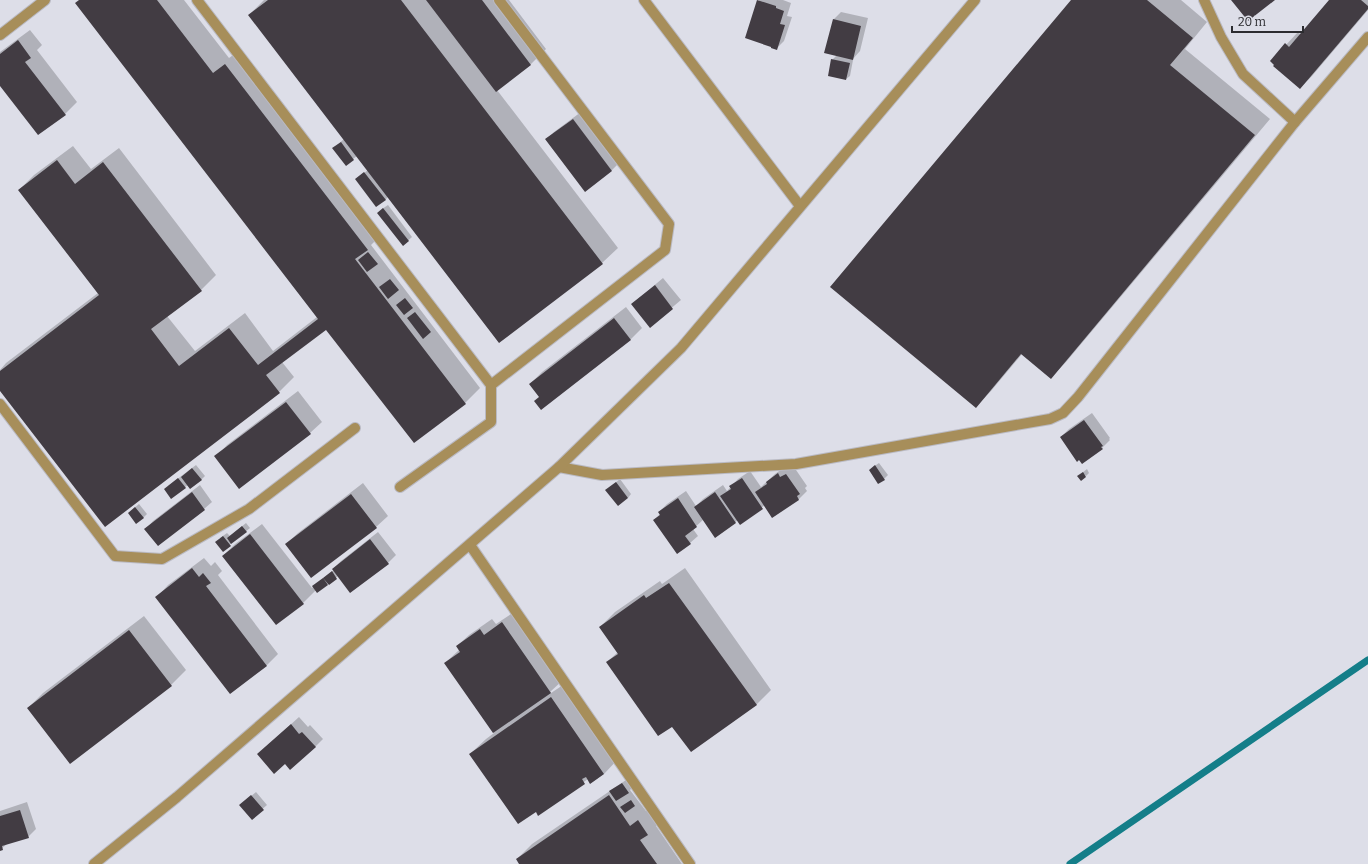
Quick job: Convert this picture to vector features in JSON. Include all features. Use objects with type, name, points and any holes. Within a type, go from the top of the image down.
[{"type":"street","points":[[0,35],[45,0]]},
{"type":"street","points":[[197,0],[491,385],[491,422],[400,487]]},
{"type":"street","points":[[491,385],[666,250],[669,224],[499,0]]},
{"type":"street","points":[[644,0],[800,206]]},
{"type":"street","points":[[94,864],[177,797],[560,467],[681,348],[975,0]]},
{"type":"street","points":[[1204,0],[1221,37],[1243,74],[1295,122]]},
{"type":"street","points":[[560,467],[602,475],[796,464],[1050,419],[1063,413],[1078,397],[1295,122],[1368,37]]},
{"type":"street","points":[[0,404],[115,556],[162,559],[249,508],[355,428]]},
{"type":"street","points":[[470,545],[690,864]]},
{"type":"building","points":[[79,0],[157,0],[213,73],[225,64],[368,250],[355,259],[466,404],[414,443],[326,330],[266,375],[280,393],[105,527],[0,391],[0,371],[99,295],[18,190],[57,160],[75,184],[103,162],[202,291],[151,329],[179,366],[229,328],[258,365],[318,319],[75,3]]},
{"type":"building","points":[[268,0],[401,0],[603,264],[499,343],[248,15]]},
{"type":"building","points":[[426,0],[482,0],[531,65],[496,92]]},
{"type":"building","points":[[757,0],[776,6],[776,8],[784,11],[780,24],[785,25],[777,50],[745,38]]},
{"type":"building","points":[[1071,0],[1147,0],[1193,38],[1170,65],[1255,135],[1051,379],[1021,354],[976,408],[830,287]]},
{"type":"building","points":[[1231,0],[1275,0],[1248,21]]},
{"type":"building","points":[[1329,0],[1361,0],[1368,6],[1368,9],[1300,89],[1273,66],[1274,65],[1270,61],[1285,43],[1289,47]]},
{"type":"building","points":[[833,19],[861,26],[853,60],[824,53]]},
{"type":"building","points":[[18,40],[31,58],[25,62],[66,115],[38,135],[0,86],[0,54]]},
{"type":"building","points":[[831,59],[850,63],[846,80],[828,76]]},
{"type":"building","points":[[573,119],[612,171],[585,192],[545,139]]},
{"type":"building","points":[[341,142],[354,160],[346,166],[332,148]]},
{"type":"building","points":[[364,172],[386,200],[376,207],[355,179]]},
{"type":"building","points":[[383,208],[409,241],[403,246],[377,213]]},
{"type":"building","points":[[368,252],[378,264],[367,272],[358,260]]},
{"type":"building","points":[[390,279],[399,290],[388,299],[379,287]]},
{"type":"building","points":[[655,285],[673,309],[650,328],[631,304]]},
{"type":"building","points":[[405,298],[413,308],[404,315],[396,305]]},
{"type":"building","points":[[415,312],[431,332],[423,339],[407,318]]},
{"type":"building","points":[[614,318],[631,340],[541,410],[534,401],[539,397],[529,384]]},
{"type":"building","points":[[286,402],[311,434],[239,489],[214,456]]},
{"type":"building","points":[[1084,420],[1103,446],[1101,447],[1103,449],[1082,464],[1079,460],[1077,462],[1060,437]]},
{"type":"building","points":[[875,465],[885,480],[878,484],[869,470]]},
{"type":"building","points":[[192,468],[202,480],[190,489],[181,477]]},
{"type":"building","points":[[1083,472],[1086,477],[1081,481],[1077,476]]},
{"type":"building","points":[[778,473],[780,477],[786,474],[800,494],[797,496],[799,500],[772,518],[755,492],[767,484],[766,482]]},
{"type":"building","points":[[178,478],[186,488],[171,499],[164,489]]},
{"type":"building","points":[[742,478],[763,509],[740,525],[720,496],[731,489],[729,486]]},
{"type":"building","points":[[616,482],[628,498],[618,506],[605,490]]},
{"type":"building","points":[[192,492],[205,510],[158,546],[144,529]]},
{"type":"building","points":[[715,492],[736,523],[715,538],[694,507]]},
{"type":"building","points":[[351,494],[377,528],[311,578],[285,544]]},
{"type":"building","points":[[678,498],[697,527],[685,536],[691,544],[677,554],[653,520],[660,515],[658,512]]},
{"type":"building","points":[[135,507],[144,518],[136,524],[128,513]]},
{"type":"building","points":[[242,526],[247,532],[231,544],[227,538]]},
{"type":"building","points":[[250,534],[304,604],[276,625],[222,556]]},
{"type":"building","points":[[223,536],[231,546],[223,552],[215,542]]},
{"type":"building","points":[[370,539],[389,564],[350,593],[332,569]]},
{"type":"building","points":[[192,568],[199,577],[203,573],[211,583],[206,586],[267,666],[230,694],[155,597]]},
{"type":"building","points":[[332,571],[337,579],[329,585],[323,578]]},
{"type":"building","points":[[323,578],[328,585],[317,593],[312,586]]},
{"type":"building","points":[[669,583],[757,705],[691,752],[672,727],[658,736],[606,662],[618,654],[599,627],[644,595],[646,598]]},
{"type":"building","points":[[502,622],[551,693],[493,733],[444,663],[460,652],[456,646],[480,629],[484,635]]},
{"type":"building","points":[[129,630],[172,686],[70,764],[27,708]]},
{"type":"building","points":[[551,697],[604,774],[590,784],[586,777],[582,779],[585,784],[538,816],[536,812],[518,824],[469,754]]},
{"type":"building","points":[[291,724],[299,734],[302,732],[316,747],[290,770],[285,764],[274,774],[257,754]]},
{"type":"building","points":[[622,783],[629,793],[616,801],[609,791]]},
{"type":"building","points":[[251,795],[264,810],[252,820],[239,805]]},
{"type":"building","points":[[609,795],[630,826],[638,820],[648,835],[640,840],[657,864],[519,864],[516,859]]},
{"type":"building","points":[[631,800],[635,806],[625,813],[620,807]]},
{"type":"building","points":[[20,810],[29,838],[2,846],[3,850],[0,851],[0,816]]},
{"type":"waterway","points":[[1070,864],[1368,660]]}]
